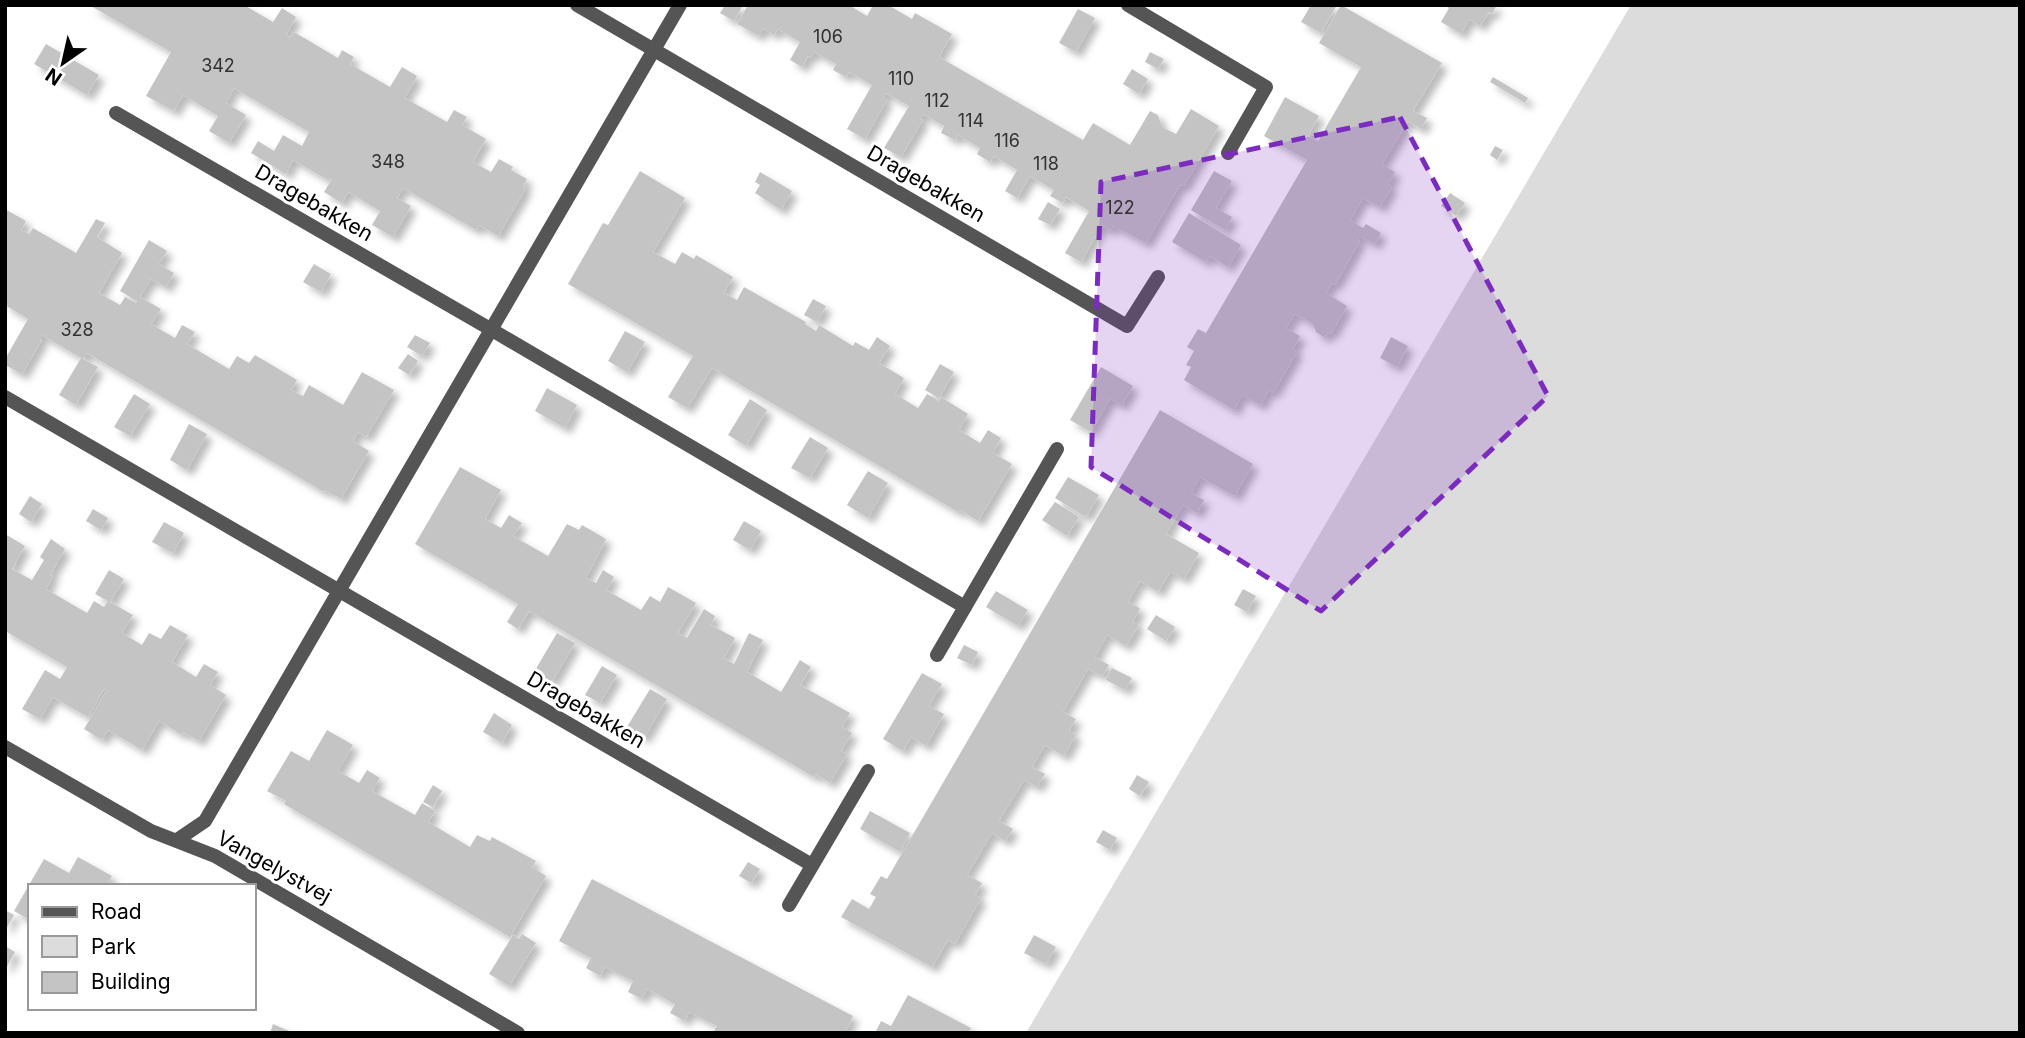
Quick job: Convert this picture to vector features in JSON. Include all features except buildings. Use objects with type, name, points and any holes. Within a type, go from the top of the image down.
[{"type":"street","name":"Dragebakken","points":[[577,5],[1127,326],[1158,277]]},
{"type":"street","points":[[177,840],[205,821],[680,5]]},
{"type":"street","points":[[1128,5],[1266,86],[1228,153]]},
{"type":"street","name":"Dragebakken","points":[[116,113],[965,607]]},
{"type":"street","name":"Dragebakken","points":[[5,397],[812,865]]},
{"type":"street","points":[[936,655],[1057,449]]},
{"type":"street","name":"Vangelystvej","points":[[5,747],[151,831],[215,856],[518,1033]]},
{"type":"street","points":[[789,905],[868,771]]},
{"type":"highlighted area","points":[[1400,117],[1548,396],[1321,611],[1091,467],[1101,182]]},
{"type":"green space","points":[[1631,5],[2020,5],[2020,1033],[1026,1033]]}]
